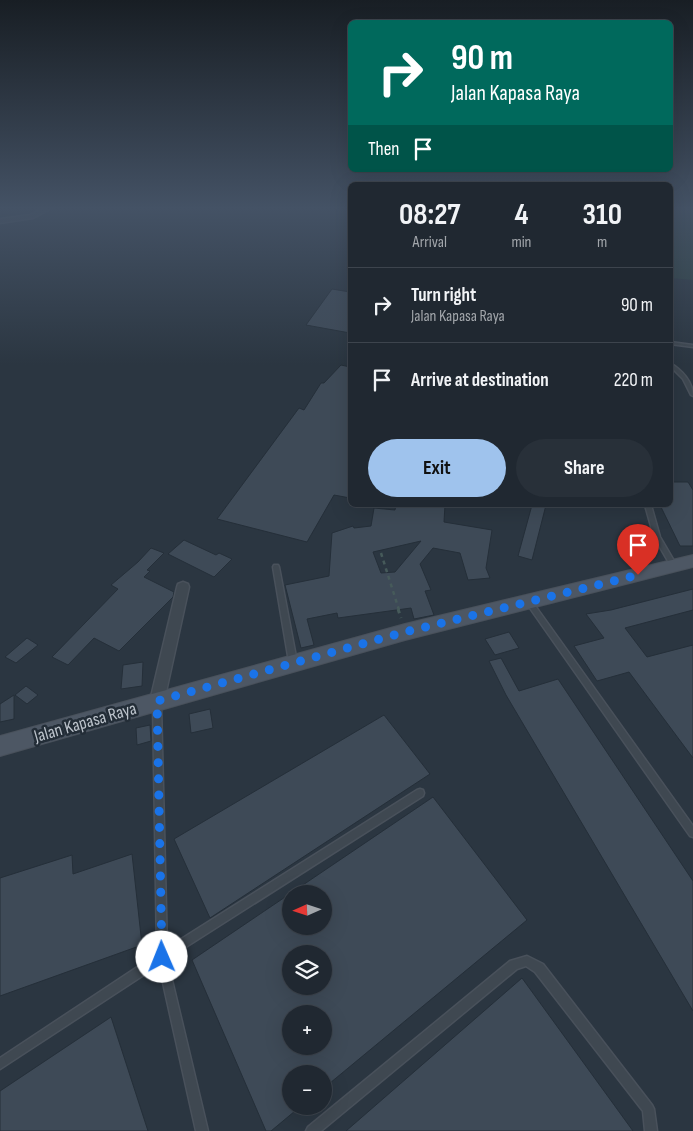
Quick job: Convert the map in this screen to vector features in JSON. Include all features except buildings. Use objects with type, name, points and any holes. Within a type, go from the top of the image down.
[{"type":"main road","name":"Jalan Kapasa Raya","points":[[0,746],[405,632],[684,563]]},
{"type":"street","points":[[157,701],[183,588]]},
{"type":"lane","points":[[673,343],[693,346]]},
{"type":"lane","points":[[673,367],[685,378],[693,395]]},
{"type":"lane","points":[[649,507],[657,537],[684,563]]},
{"type":"lane","points":[[276,567],[293,662]]},
{"type":"lane","points":[[528,601],[693,833]]},
{"type":"lane","points":[[157,701],[162,957],[202,1131]]},
{"type":"lane","points":[[0,1064],[162,957],[420,793]]},
{"type":"lane","points":[[312,1131],[514,965],[527,961],[539,968],[648,1108],[651,1131]]},
{"type":"path","points":[[380,553],[405,632]]},
{"type":"green space","points":[[673,260],[693,260],[693,280],[673,278]]},
{"type":"route","points":[[162,957],[157,701],[405,632],[638,575]]}]
